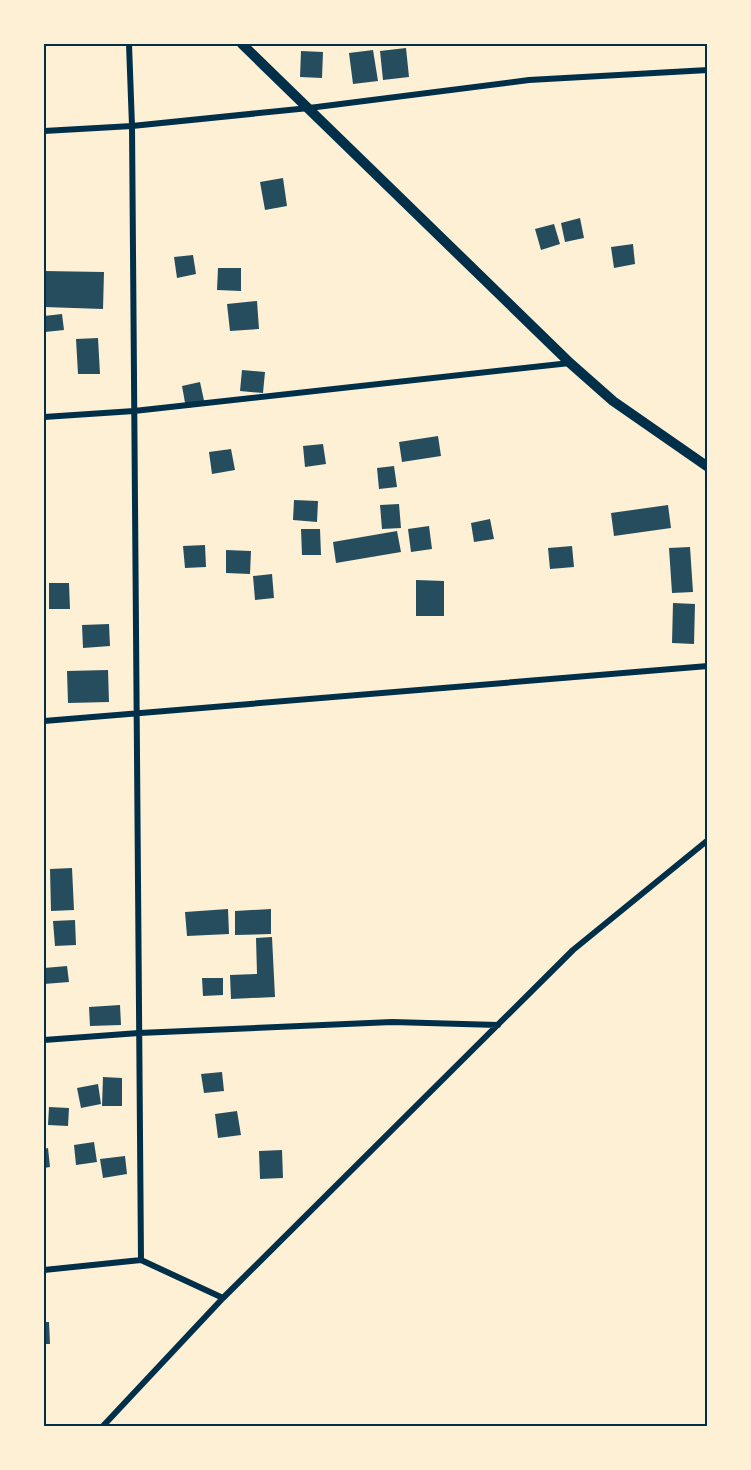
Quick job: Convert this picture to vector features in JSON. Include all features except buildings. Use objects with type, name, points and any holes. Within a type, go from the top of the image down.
[{"type":"street","points":[[129,44],[132,126],[141,1260]]},
{"type":"street","points":[[242,44],[570,363],[613,401],[708,465]]},
{"type":"street","points":[[44,131],[132,126],[309,108],[529,80],[708,70]]},
{"type":"street","points":[[44,417],[134,411],[570,363]]},
{"type":"street","points":[[44,721],[708,666]]},
{"type":"street","points":[[103,1426],[223,1299],[573,950],[708,840]]},
{"type":"street","points":[[44,1040],[139,1033],[392,1022],[498,1025]]},
{"type":"street","points":[[44,1270],[141,1260],[223,1299]]}]
